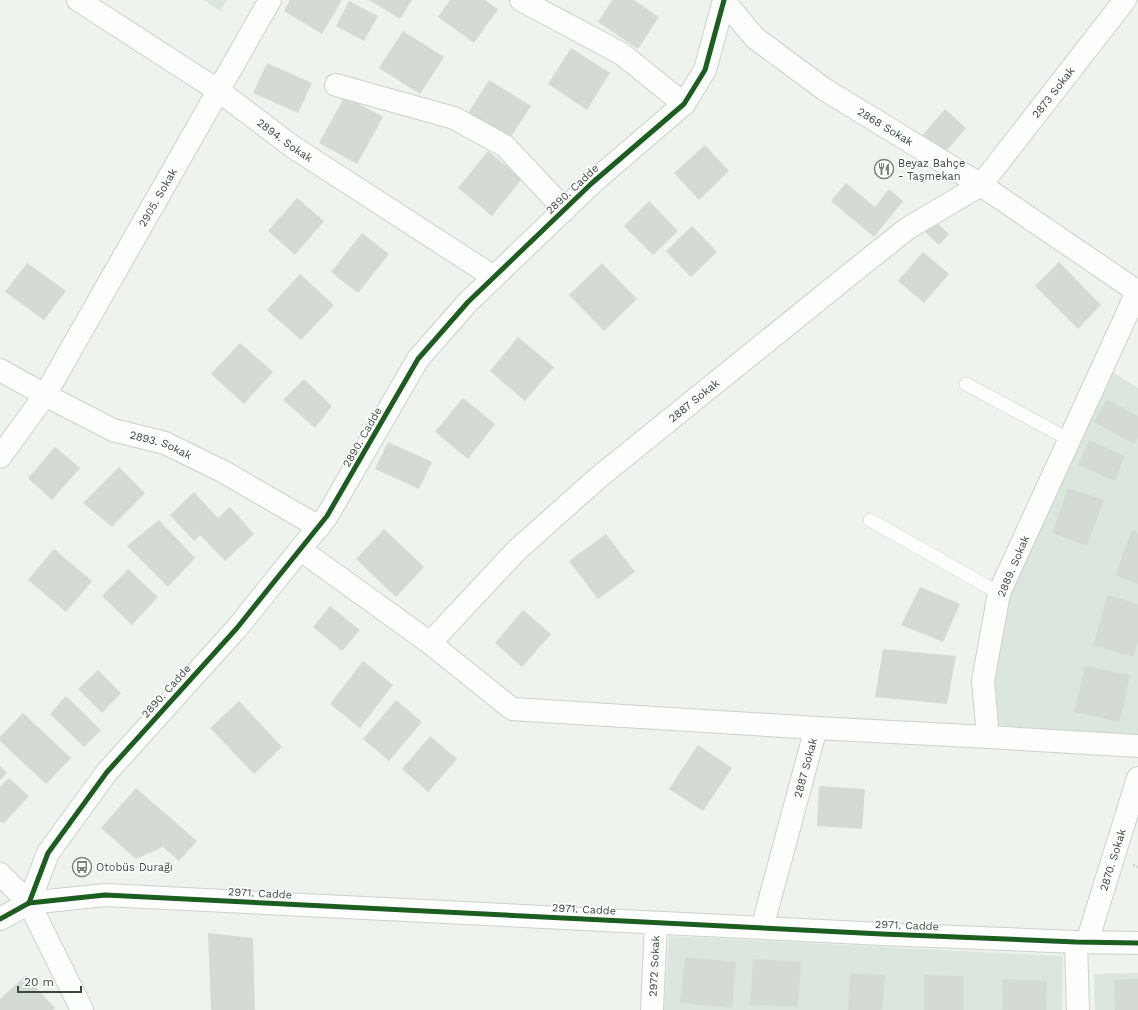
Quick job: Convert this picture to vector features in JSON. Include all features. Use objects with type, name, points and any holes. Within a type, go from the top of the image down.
[{"type":"street","name":"2894. Sokak","points":[[78,0],[219,91],[293,147],[494,277]]},
{"type":"street","name":"2905. Sokak","points":[[0,457],[45,395],[270,0]]},
{"type":"street","points":[[521,0],[622,54],[684,104]]},
{"type":"street","name":"2890. Cadde","points":[[29,903],[48,853],[107,772],[237,628],[327,516],[418,359],[468,302],[592,183],[684,104],[705,70],[723,0]]},
{"type":"street","name":"2868 Sokak","points":[[723,0],[755,38],[824,89],[981,185],[1138,292]]},
{"type":"street","name":"2873 Sokak","points":[[981,185],[1125,0]]},
{"type":"street","name":"2890. Cadde","points":[[336,85],[454,118],[505,146],[564,210]]},
{"type":"street","name":"2887 Sokak","points":[[430,643],[517,550],[606,472],[908,228],[981,185]]},
{"type":"street","name":"2889. Sokak","points":[[988,737],[983,681],[999,594],[1138,292]]},
{"type":"street","name":"2893. Sokak","points":[[0,370],[112,430],[165,443],[224,472],[318,527]]},
{"type":"street","points":[[300,550],[430,643],[512,709],[816,728]]},
{"type":"street","name":"2887 Sokak","points":[[762,928],[816,728],[988,737]]},
{"type":"street","points":[[988,737],[1138,746]]},
{"type":"street","name":"2870. Sokak","points":[[1081,942],[1138,778]]},
{"type":"street","points":[[0,874],[29,903],[82,1010]]},
{"type":"street","name":"2971. Cadde","points":[[29,903],[105,895],[762,928],[1081,942],[1138,943]]},
{"type":"street","points":[[0,919],[29,903]]},
{"type":"street","name":"2972 Sokak","points":[[652,1010],[656,923]]},
{"type":"street","points":[[1078,1010],[1081,942]]},
{"type":"lane","points":[[966,384],[1070,440]]},
{"type":"lane","points":[[870,520],[999,594]]},
{"type":"shaded area","points":[[204,0],[227,0],[220,11]]},
{"type":"shaded area","points":[[1109,370],[1138,388],[1138,740],[990,724],[998,615]]},
{"type":"shaded area","points":[[669,936],[1063,956],[1062,1010],[664,1010]]},
{"type":"shaded area","points":[[1138,973],[1138,1010],[1095,1010],[1094,974]]},
{"type":"building","points":[[290,0],[342,0],[322,34],[284,11]]},
{"type":"building","points":[[369,0],[412,0],[400,19]]},
{"type":"building","points":[[450,0],[485,0],[498,9],[474,43],[438,17]]},
{"type":"building","points":[[612,0],[634,0],[659,17],[638,49],[598,22]]},
{"type":"building","points":[[349,1],[378,16],[364,41],[336,26]]},
{"type":"building","points":[[403,31],[444,57],[420,94],[379,68]]},
{"type":"building","points":[[571,48],[610,73],[587,110],[548,84]]},
{"type":"building","points":[[267,63],[312,83],[298,113],[253,93]]},
{"type":"building","points":[[489,80],[531,106],[510,138],[468,113]]},
{"type":"building","points":[[345,96],[383,117],[357,164],[319,143]]},
{"type":"building","points":[[945,109],[966,128],[941,157],[920,138]]},
{"type":"building","points":[[705,145],[729,171],[699,200],[674,173]]},
{"type":"building","points":[[488,151],[522,179],[492,216],[458,188]]},
{"type":"building","points":[[846,183],[875,207],[889,189],[903,201],[874,237],[831,201]]},
{"type":"building","points":[[297,198],[324,221],[295,255],[268,231]]},
{"type":"building","points":[[649,201],[678,231],[653,255],[624,226]]},
{"type":"building","points":[[935,221],[949,234],[939,245],[925,232]]},
{"type":"building","points":[[692,226],[717,252],[691,277],[666,251]]},
{"type":"building","points":[[362,233],[389,254],[358,293],[331,272]]},
{"type":"building","points":[[923,252],[949,274],[924,303],[898,281]]},
{"type":"building","points":[[1059,262],[1101,305],[1078,329],[1035,286]]},
{"type":"building","points":[[27,263],[66,291],[44,320],[5,292]]},
{"type":"building","points":[[602,263],[637,299],[604,331],[569,295]]},
{"type":"building","points":[[300,274],[334,305],[301,340],[267,310]]},
{"type":"building","points":[[518,337],[554,367],[525,401],[490,371]]},
{"type":"building","points":[[240,343],[273,372],[244,404],[211,374]]},
{"type":"building","points":[[304,379],[332,406],[315,428],[283,400]]},
{"type":"building","points":[[463,398],[495,424],[468,459],[435,432]]},
{"type":"building","points":[[1107,399],[1138,416],[1138,437],[1134,444],[1094,422]]},
{"type":"building","points":[[1089,440],[1125,456],[1115,481],[1078,465]]},
{"type":"building","points":[[388,442],[432,462],[419,489],[375,469]]},
{"type":"building","points":[[55,447],[80,468],[52,500],[28,478]]},
{"type":"building","points":[[119,467],[145,493],[112,527],[83,503]]},
{"type":"building","points":[[1068,488],[1104,500],[1087,546],[1052,533]]},
{"type":"building","points":[[194,492],[218,518],[230,507],[254,534],[225,561],[200,535],[194,541],[170,515]]},
{"type":"building","points":[[159,520],[195,558],[168,587],[127,546]]},
{"type":"building","points":[[384,529],[424,567],[396,597],[356,559]]},
{"type":"building","points":[[1132,530],[1138,533],[1138,584],[1115,575]]},
{"type":"building","points":[[606,534],[635,572],[598,599],[569,561]]},
{"type":"building","points":[[54,549],[92,581],[66,612],[28,580]]},
{"type":"building","points":[[128,569],[158,597],[132,625],[102,596]]},
{"type":"building","points":[[920,587],[960,604],[943,642],[901,625]]},
{"type":"building","points":[[1108,595],[1138,604],[1138,641],[1133,657],[1093,645]]},
{"type":"building","points":[[330,606],[360,630],[342,651],[313,627]]},
{"type":"building","points":[[523,610],[551,634],[522,667],[495,643]]},
{"type":"building","points":[[883,649],[956,656],[947,704],[875,697]]},
{"type":"building","points":[[363,661],[393,685],[360,728],[330,704]]},
{"type":"building","points":[[1085,666],[1130,675],[1120,722],[1074,712]]},
{"type":"building","points":[[98,670],[121,693],[102,713],[78,689]]},
{"type":"building","points":[[66,696],[101,730],[84,747],[50,714]]},
{"type":"building","points":[[396,700],[422,722],[389,761],[363,739]]},
{"type":"building","points":[[239,701],[282,747],[254,774],[210,728]]},
{"type":"building","points":[[23,713],[71,758],[46,784],[0,741],[0,737]]},
{"type":"building","points":[[430,736],[457,759],[428,792],[402,769]]},
{"type":"building","points":[[698,745],[732,768],[703,811],[669,789]]},
{"type":"building","points":[[0,766],[7,773],[0,780]]},
{"type":"building","points":[[9,778],[29,796],[3,824],[0,821],[0,787]]},
{"type":"building","points":[[819,786],[865,789],[862,829],[817,826]]},
{"type":"building","points":[[136,788],[197,841],[179,861],[163,847],[136,859],[101,828]]},
{"type":"building","points":[[208,933],[253,938],[255,1010],[211,1010]]},
{"type":"building","points":[[685,957],[736,962],[732,1008],[680,1003]]},
{"type":"building","points":[[753,959],[801,962],[798,1007],[750,1005]]},
{"type":"building","points":[[850,973],[885,975],[882,1010],[848,1010]]},
{"type":"building","points":[[924,975],[963,976],[963,1010],[924,1010]]},
{"type":"building","points":[[25,976],[55,1008],[53,1010],[0,1010],[0,999]]},
{"type":"building","points":[[1003,979],[1047,981],[1046,1010],[1002,1010]]},
{"type":"building","points":[[1138,979],[1138,1010],[1115,1010],[1114,980]]},
{"type":"cycle path","points":[[29,903],[48,853],[107,772],[237,628],[327,516],[418,359],[468,302],[592,183],[684,104],[705,70],[724,0]]},
{"type":"cycle path","points":[[0,919],[29,903],[105,895],[882,934],[1138,943]]},
{"type":"place","name":"Beyaz Bahçe - Taşmekan","points":[[884,169]]},
{"type":"place","name":"Otobüs Durağı","points":[[82,867]]}]
